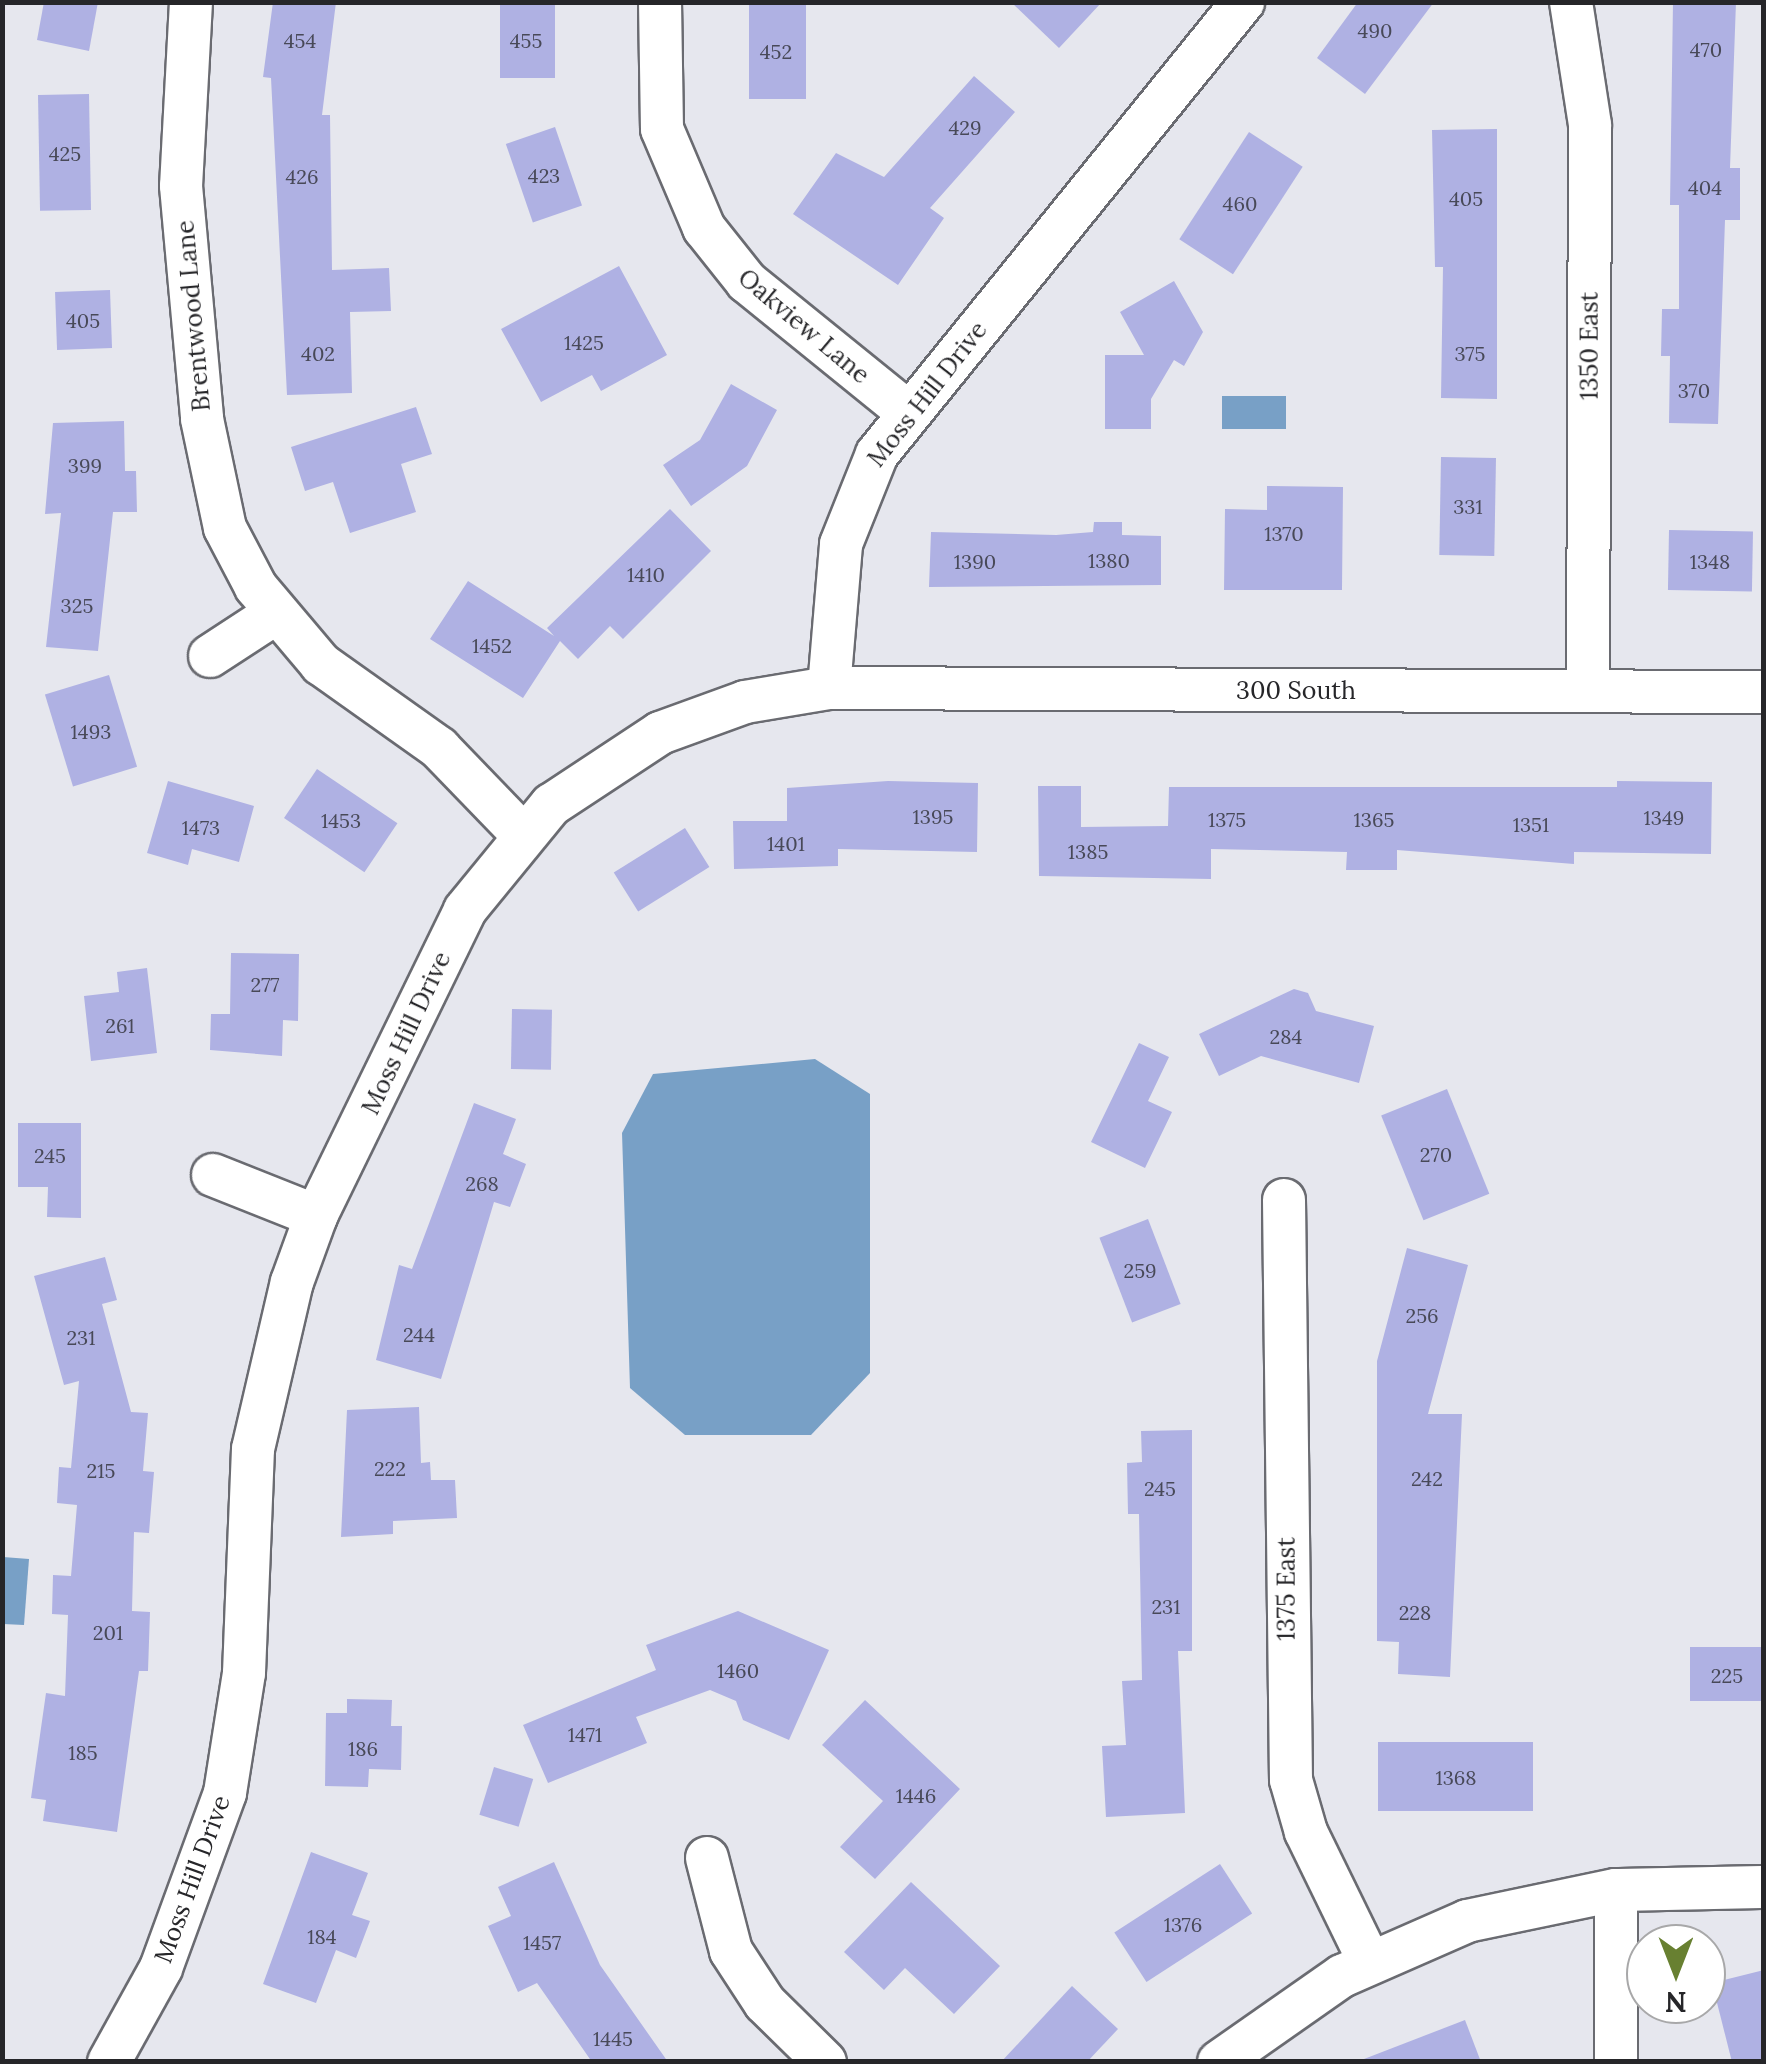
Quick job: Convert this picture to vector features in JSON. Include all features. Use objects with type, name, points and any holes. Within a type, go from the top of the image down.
[{"type":"street","name":"Brentwood Lane","points":[[191,2],[181,186],[202,419],[226,528],[276,613],[342,683],[461,768],[521,834]]},
{"type":"street","name":"Oakview Lane","points":[[660,2],[662,129],[704,228],[747,282],[908,413]]},
{"type":"street","name":"Moss Hill Drive","points":[[110,2062],[161,1968],[225,1793],[244,1673],[253,1449],[272,1350],[316,1216],[465,910],[521,834],[583,779],[660,733],[745,702],[829,688],[834,584],[850,511],[877,454],[1243,2]]},
{"type":"street","name":"1350 East","points":[[1571,2],[1590,125],[1588,692]]},
{"type":"street","points":[[210,656],[276,613]]},
{"type":"street","name":"300 South","points":[[829,688],[1764,692]]},
{"type":"street","points":[[212,1175],[316,1216]]},
{"type":"street","name":"1375 East","points":[[1284,1200],[1291,1780],[1306,1832],[1369,1961]]},
{"type":"street","points":[[707,1858],[731,1951],[765,2003],[825,2062]]},
{"type":"street","points":[[1219,2062],[1296,2003],[1369,1961],[1467,1921],[1616,1890],[1764,1886]]},
{"type":"street","points":[[1616,1890],[1616,2062]]},
{"type":"water","points":[[1222,396],[1286,396],[1286,429],[1222,429]]},
{"type":"water","points":[[815,1059],[870,1094],[870,1373],[811,1435],[685,1435],[630,1388],[622,1133],[653,1074]]},
{"type":"water","points":[[3,1557],[29,1559],[24,1625],[3,1624]]},
{"type":"building","points":[[44,2],[98,2],[89,51],[37,40]]},
{"type":"building","points":[[273,2],[336,2],[322,115],[330,115],[332,270],[389,268],[391,311],[350,312],[352,393],[287,395],[271,78],[263,77]]},
{"type":"building","points":[[500,2],[555,2],[555,78],[500,78]]},
{"type":"building","points":[[749,2],[806,2],[806,99],[749,99]]},
{"type":"building","points":[[1011,2],[1102,2],[1059,48]]},
{"type":"building","points":[[1358,2],[1434,2],[1365,94],[1317,58]]},
{"type":"building","points":[[1673,2],[1736,2],[1730,168],[1740,168],[1740,220],[1725,220],[1718,424],[1669,423],[1670,356],[1661,356],[1662,309],[1679,309],[1679,205],[1670,205]]},
{"type":"building","points":[[974,76],[1015,112],[930,208],[944,218],[898,285],[793,214],[836,153],[884,177]]},
{"type":"building","points":[[89,94],[91,210],[40,211],[38,95]]},
{"type":"building","points":[[555,127],[582,205],[533,222],[506,144]]},
{"type":"building","points":[[1497,129],[1497,399],[1441,398],[1443,267],[1435,267],[1432,130]]},
{"type":"building","points":[[1249,132],[1303,167],[1233,274],[1179,239]]},
{"type":"building","points":[[619,266],[667,355],[601,391],[592,375],[541,402],[501,329]]},
{"type":"building","points":[[1174,281],[1203,332],[1184,366],[1174,360],[1151,399],[1151,429],[1105,429],[1105,355],[1144,355],[1120,312]]},
{"type":"building","points":[[110,290],[112,348],[57,350],[55,292]]},
{"type":"building","points":[[731,384],[777,410],[747,466],[691,506],[663,465],[700,440]]},
{"type":"building","points":[[416,407],[432,454],[401,464],[416,512],[350,533],[333,482],[305,491],[291,447]]},
{"type":"building","points":[[124,421],[125,471],[136,471],[137,512],[113,512],[98,651],[46,647],[61,513],[45,514],[53,423]]},
{"type":"building","points":[[1441,457],[1496,458],[1494,556],[1439,555]]},
{"type":"building","points":[[1267,486],[1343,487],[1342,590],[1224,590],[1225,509],[1267,510]]},
{"type":"building","points":[[670,509],[711,551],[623,639],[610,626],[578,659],[560,641],[523,698],[430,639],[468,581],[554,636],[547,628]]},
{"type":"building","points":[[1094,522],[1122,522],[1122,535],[1161,536],[1161,585],[929,587],[931,532],[1056,535],[1093,532]]},
{"type":"building","points":[[1669,530],[1753,531],[1752,591],[1668,590]]},
{"type":"building","points":[[109,675],[137,767],[73,786],[45,695]]},
{"type":"building","points":[[317,769],[397,823],[364,872],[284,818]]},
{"type":"building","points":[[168,781],[254,806],[239,862],[192,849],[188,865],[147,853]]},
{"type":"building","points":[[888,781],[978,783],[977,852],[838,849],[838,866],[734,869],[733,821],[787,821],[787,788]]},
{"type":"building","points":[[1617,781],[1712,782],[1711,854],[1574,852],[1574,864],[1397,850],[1397,870],[1346,870],[1347,852],[1211,849],[1211,879],[1039,876],[1038,786],[1081,786],[1081,827],[1168,826],[1169,787],[1617,787]]},
{"type":"building","points":[[685,828],[709,867],[638,912],[614,873]]},
{"type":"building","points":[[231,953],[299,954],[298,1021],[283,1020],[282,1056],[210,1050],[211,1014],[230,1014]]},
{"type":"building","points":[[147,968],[157,1053],[91,1061],[84,996],[119,992],[117,972]]},
{"type":"building","points":[[1294,989],[1308,993],[1316,1011],[1374,1026],[1359,1083],[1261,1056],[1219,1076],[1199,1034]]},
{"type":"building","points":[[512,1009],[552,1010],[551,1070],[511,1069]]},
{"type":"building","points":[[1139,1043],[1169,1057],[1148,1101],[1172,1112],[1145,1168],[1091,1142]]},
{"type":"building","points":[[1447,1089],[1489,1194],[1424,1220],[1381,1116]]},
{"type":"building","points":[[474,1103],[516,1119],[503,1154],[526,1164],[510,1207],[494,1202],[441,1379],[376,1360],[399,1265],[412,1269]]},
{"type":"building","points":[[18,1123],[81,1123],[81,1218],[47,1217],[48,1187],[18,1187]]},
{"type":"building","points":[[1148,1219],[1181,1304],[1132,1323],[1099,1238]]},
{"type":"building","points":[[1407,1248],[1468,1265],[1428,1414],[1462,1414],[1450,1677],[1398,1674],[1399,1642],[1377,1641],[1377,1361]]},
{"type":"building","points":[[105,1257],[117,1300],[102,1304],[131,1412],[148,1413],[143,1471],[154,1472],[149,1533],[134,1532],[132,1611],[150,1612],[148,1671],[139,1671],[117,1832],[43,1821],[46,1800],[31,1798],[46,1693],[65,1696],[68,1615],[52,1614],[53,1575],[71,1576],[77,1505],[57,1503],[59,1467],[71,1468],[79,1381],[64,1385],[34,1276]]},
{"type":"building","points":[[419,1407],[421,1463],[430,1462],[431,1480],[455,1480],[457,1518],[393,1521],[393,1534],[341,1537],[347,1410]]},
{"type":"building","points":[[1192,1430],[1192,1651],[1178,1651],[1185,1813],[1106,1817],[1102,1746],[1126,1745],[1122,1681],[1142,1680],[1139,1514],[1128,1514],[1127,1463],[1142,1462],[1141,1431]]},
{"type":"building","points":[[738,1611],[829,1650],[789,1740],[743,1720],[736,1701],[710,1690],[636,1717],[647,1743],[548,1783],[523,1725],[656,1670],[646,1645]]},
{"type":"building","points":[[1690,1647],[1764,1647],[1764,1701],[1690,1701]]},
{"type":"building","points":[[347,1699],[392,1700],[391,1726],[402,1726],[401,1770],[369,1769],[368,1787],[325,1786],[326,1713],[347,1713]]},
{"type":"building","points":[[865,1700],[960,1789],[875,1879],[840,1847],[883,1801],[822,1745]]},
{"type":"building","points":[[1378,1742],[1533,1742],[1533,1811],[1378,1811]]},
{"type":"building","points":[[494,1767],[533,1779],[519,1827],[479,1815]]},
{"type":"building","points":[[311,1852],[368,1873],[352,1915],[370,1921],[356,1958],[336,1950],[316,2003],[263,1984]]},
{"type":"building","points":[[554,1862],[600,1965],[668,2062],[592,2062],[537,1983],[518,1992],[488,1926],[511,1916],[498,1887]]},
{"type":"building","points":[[1220,1864],[1252,1913],[1146,1982],[1114,1933]]},
{"type":"building","points":[[911,1882],[1000,1966],[954,2014],[905,1968],[884,1990],[844,1952]]},
{"type":"building","points":[[1764,1970],[1764,2062],[1732,2062],[1722,2024],[1726,2024],[1726,1980]]},
{"type":"building","points":[[1072,1986],[1118,2029],[1087,2062],[1001,2062]]},
{"type":"building","points":[[1465,2020],[1481,2062],[1364,2062],[1364,2059]]}]
